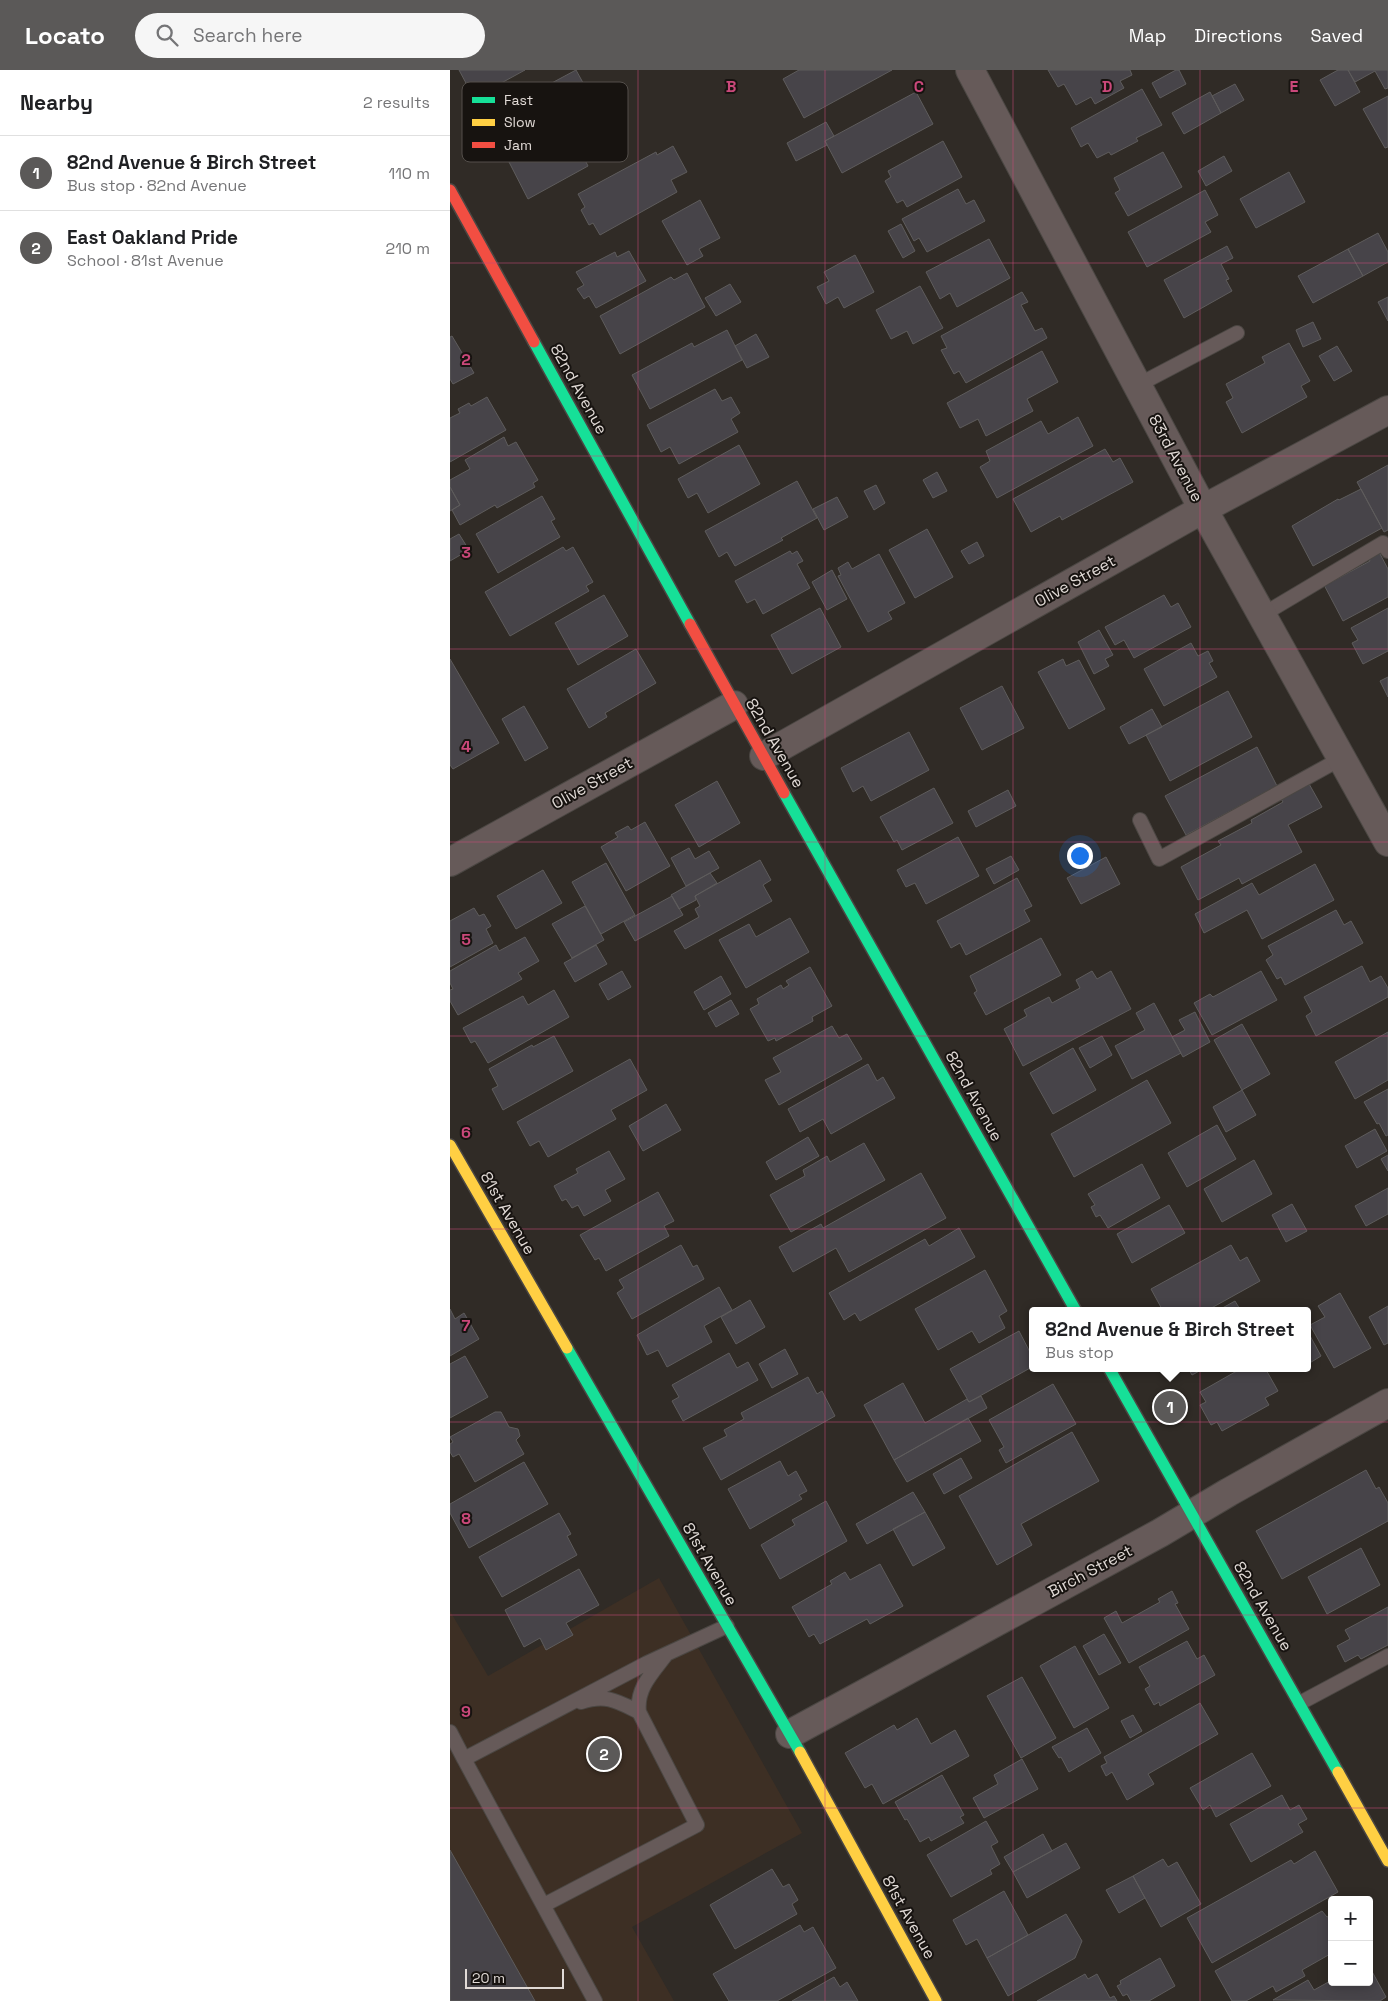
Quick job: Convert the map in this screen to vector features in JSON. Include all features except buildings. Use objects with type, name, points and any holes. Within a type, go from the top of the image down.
[{"type":"street","name":"83rd Avenue","points":[[970,70],[1203,509],[1388,842]]},
{"type":"street","name":"82nd Avenue","points":[[450,190],[734,705],[1074,1307]]},
{"type":"street","name":"Olive Street","points":[[764,756],[1203,509],[1388,410]]},
{"type":"street","name":"Olive Street","points":[[450,862],[734,705]]},
{"type":"street","name":"81st Avenue","points":[[450,1145],[790,1734],[936,2001]]},
{"type":"street","name":"82nd Avenue","points":[[1110,1372],[1300,1703],[1388,1861]]},
{"type":"street","name":"Birch Street","points":[[790,1734],[1160,1533],[1388,1403]]},
{"type":"lane","points":[[1138,385],[1237,333]]},
{"type":"lane","points":[[1262,615],[1383,543],[1388,551]]},
{"type":"lane","points":[[1140,820],[1159,859],[1342,758]]},
{"type":"lane","points":[[464,1758],[552,1711],[727,1626]]},
{"type":"lane","points":[[544,1905],[697,1825],[639,1712],[638,1701],[644,1684],[667,1654]]},
{"type":"lane","points":[[1300,1703],[1388,1656]]},
{"type":"lane","points":[[552,1711],[593,1698],[609,1698],[639,1712]]},
{"type":"lane","points":[[450,1732],[595,2001]]},
{"type":"shaded area","points":[[659,1578],[802,1833],[632,1927],[674,2001],[450,2001],[450,1611],[488,1676]]},
{"type":"traffic: fast","points":[[534,342],[690,624]]},
{"type":"traffic: fast","points":[[784,793],[1074,1307]]},
{"type":"traffic: fast","points":[[567,1348],[800,1752]]},
{"type":"traffic: fast","points":[[1111,1372],[1338,1772]]},
{"type":"traffic: slow","points":[[450,1145],[567,1348]]},
{"type":"traffic: slow","points":[[800,1752],[936,2001]]},
{"type":"traffic: slow","points":[[1338,1772],[1388,1861]]},
{"type":"traffic: jam","points":[[450,190],[534,342]]},
{"type":"traffic: jam","points":[[690,624],[784,793]]},
{"type":"place","name":"82nd Avenue & Birch Street","points":[[1170,1407]]},
{"type":"place","name":"East Oakland Pride","points":[[604,1754]]}]
